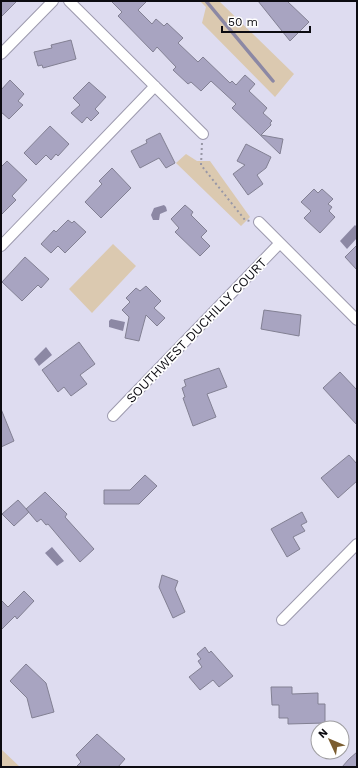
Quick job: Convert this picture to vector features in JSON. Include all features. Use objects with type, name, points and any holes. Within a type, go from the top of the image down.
[{"type":"street","points":[[1,54],[53,1]]},
{"type":"street","points":[[69,1],[203,134]]},
{"type":"street","points":[[1,246],[155,86]]},
{"type":"street","points":[[259,222],[357,320]]},
{"type":"street","name":"SOUTHWEST DUCHILLY COURT","points":[[113,416],[280,243]]},
{"type":"street","points":[[282,620],[357,544]]},
{"type":"path","points":[[203,134],[201,165],[244,220],[259,222]]},
{"type":"shaded area","points":[[200,1],[219,1],[294,74],[275,97],[202,23],[206,7]]},
{"type":"shaded area","points":[[186,154],[197,161],[210,161],[250,217],[241,226],[176,163]]},
{"type":"shaded area","points":[[164,205],[167,211],[160,214],[159,220],[153,220],[151,215],[154,208]]},
{"type":"shaded area","points":[[355,225],[357,227],[357,238],[347,249],[340,241]]},
{"type":"shaded area","points":[[113,244],[136,266],[92,313],[69,289]]},
{"type":"shaded area","points":[[111,319],[125,322],[123,331],[109,327],[109,321]]},
{"type":"shaded area","points":[[46,347],[52,355],[39,366],[34,359]]},
{"type":"shaded area","points":[[52,547],[64,561],[57,566],[45,553]]},
{"type":"shaded area","points":[[1,749],[20,767],[1,767]]},
{"type":"building","points":[[1,1],[17,1],[1,17]]},
{"type":"building","points":[[111,1],[147,1],[138,10],[152,24],[156,19],[164,26],[167,23],[183,38],[178,43],[198,62],[203,57],[230,83],[232,81],[236,85],[245,75],[255,84],[249,91],[267,108],[263,113],[272,121],[270,123],[271,125],[261,135],[283,139],[280,154],[232,108],[236,104],[211,81],[201,91],[191,82],[188,84],[173,70],[176,67],[157,47],[153,52],[118,16],[122,12]]},
{"type":"building","points":[[258,1],[287,1],[309,22],[290,41]]},
{"type":"building","points":[[71,40],[76,59],[43,68],[42,65],[38,66],[34,52],[52,48],[51,45]]},
{"type":"building","points":[[10,80],[24,94],[18,101],[23,105],[9,119],[1,112],[1,90]]},
{"type":"building","points":[[89,82],[106,97],[95,109],[99,113],[91,121],[87,117],[82,123],[71,113],[80,105],[73,98]]},
{"type":"building","points":[[50,126],[69,144],[58,156],[56,154],[51,160],[46,155],[36,165],[24,153]]},
{"type":"building","points":[[160,133],[175,163],[166,168],[159,158],[140,168],[131,151],[147,143],[146,140]]},
{"type":"building","points":[[246,144],[271,157],[266,168],[257,175],[263,184],[248,195],[233,174],[245,165],[237,161]]},
{"type":"building","points":[[7,161],[27,180],[12,196],[16,200],[1,215],[1,167]]},
{"type":"building","points":[[112,168],[131,188],[101,218],[85,202],[102,184],[99,181]]},
{"type":"building","points":[[314,189],[318,193],[322,189],[333,199],[328,204],[332,207],[329,211],[335,217],[320,233],[304,218],[311,211],[301,202]]},
{"type":"building","points":[[185,205],[193,212],[191,215],[207,231],[201,237],[210,246],[200,256],[175,232],[179,228],[171,219]]},
{"type":"building","points":[[68,220],[72,223],[74,221],[86,232],[65,253],[58,246],[51,253],[41,244],[54,230],[56,232]]},
{"type":"building","points":[[357,245],[357,270],[345,257]]},
{"type":"building","points":[[25,257],[49,279],[41,288],[38,285],[22,301],[2,282]]},
{"type":"building","points":[[146,286],[161,301],[154,308],[165,318],[157,326],[146,315],[139,341],[125,338],[129,317],[122,310],[130,302],[126,298],[136,288],[140,291]]},
{"type":"building","points":[[264,310],[301,315],[299,336],[261,329]]},
{"type":"building","points":[[79,342],[95,364],[80,375],[87,384],[71,396],[64,387],[58,392],[42,370]]},
{"type":"building","points":[[219,368],[227,387],[207,394],[216,417],[193,426],[183,398],[185,397],[182,388],[186,386],[184,380]]},
{"type":"building","points":[[340,372],[357,390],[357,425],[323,388]]},
{"type":"building","points":[[1,409],[14,441],[1,447]]},
{"type":"building","points":[[349,455],[357,464],[357,481],[338,498],[321,478]]},
{"type":"building","points":[[145,475],[157,486],[139,504],[104,504],[104,490],[130,490]]},
{"type":"building","points":[[45,492],[67,514],[65,517],[94,549],[80,562],[48,524],[46,525],[41,519],[37,522],[26,509]]},
{"type":"building","points":[[18,500],[29,512],[14,526],[2,514]]},
{"type":"building","points":[[302,512],[307,522],[301,525],[305,531],[293,537],[300,549],[287,557],[271,529]]},
{"type":"building","points":[[162,575],[178,581],[175,589],[185,612],[173,618],[159,587]]},
{"type":"building","points":[[24,591],[34,601],[17,619],[15,616],[1,630],[1,600],[8,607]]},
{"type":"building","points":[[205,647],[209,653],[211,651],[233,676],[219,687],[213,680],[200,690],[189,677],[202,667],[198,661],[201,659],[197,654]]},
{"type":"building","points":[[26,664],[46,683],[54,712],[32,718],[27,698],[10,681]]},
{"type":"building","points":[[271,687],[292,687],[292,694],[318,693],[318,704],[325,704],[325,720],[310,720],[310,723],[288,724],[288,718],[279,718],[279,705],[272,705]]},
{"type":"building","points":[[97,734],[125,759],[118,767],[76,767],[81,762],[76,755]]},
{"type":"building","points":[[357,752],[357,767],[342,767],[348,760],[350,760],[350,758]]},
{"type":"waterway","points":[[206,1],[273,81]]}]
